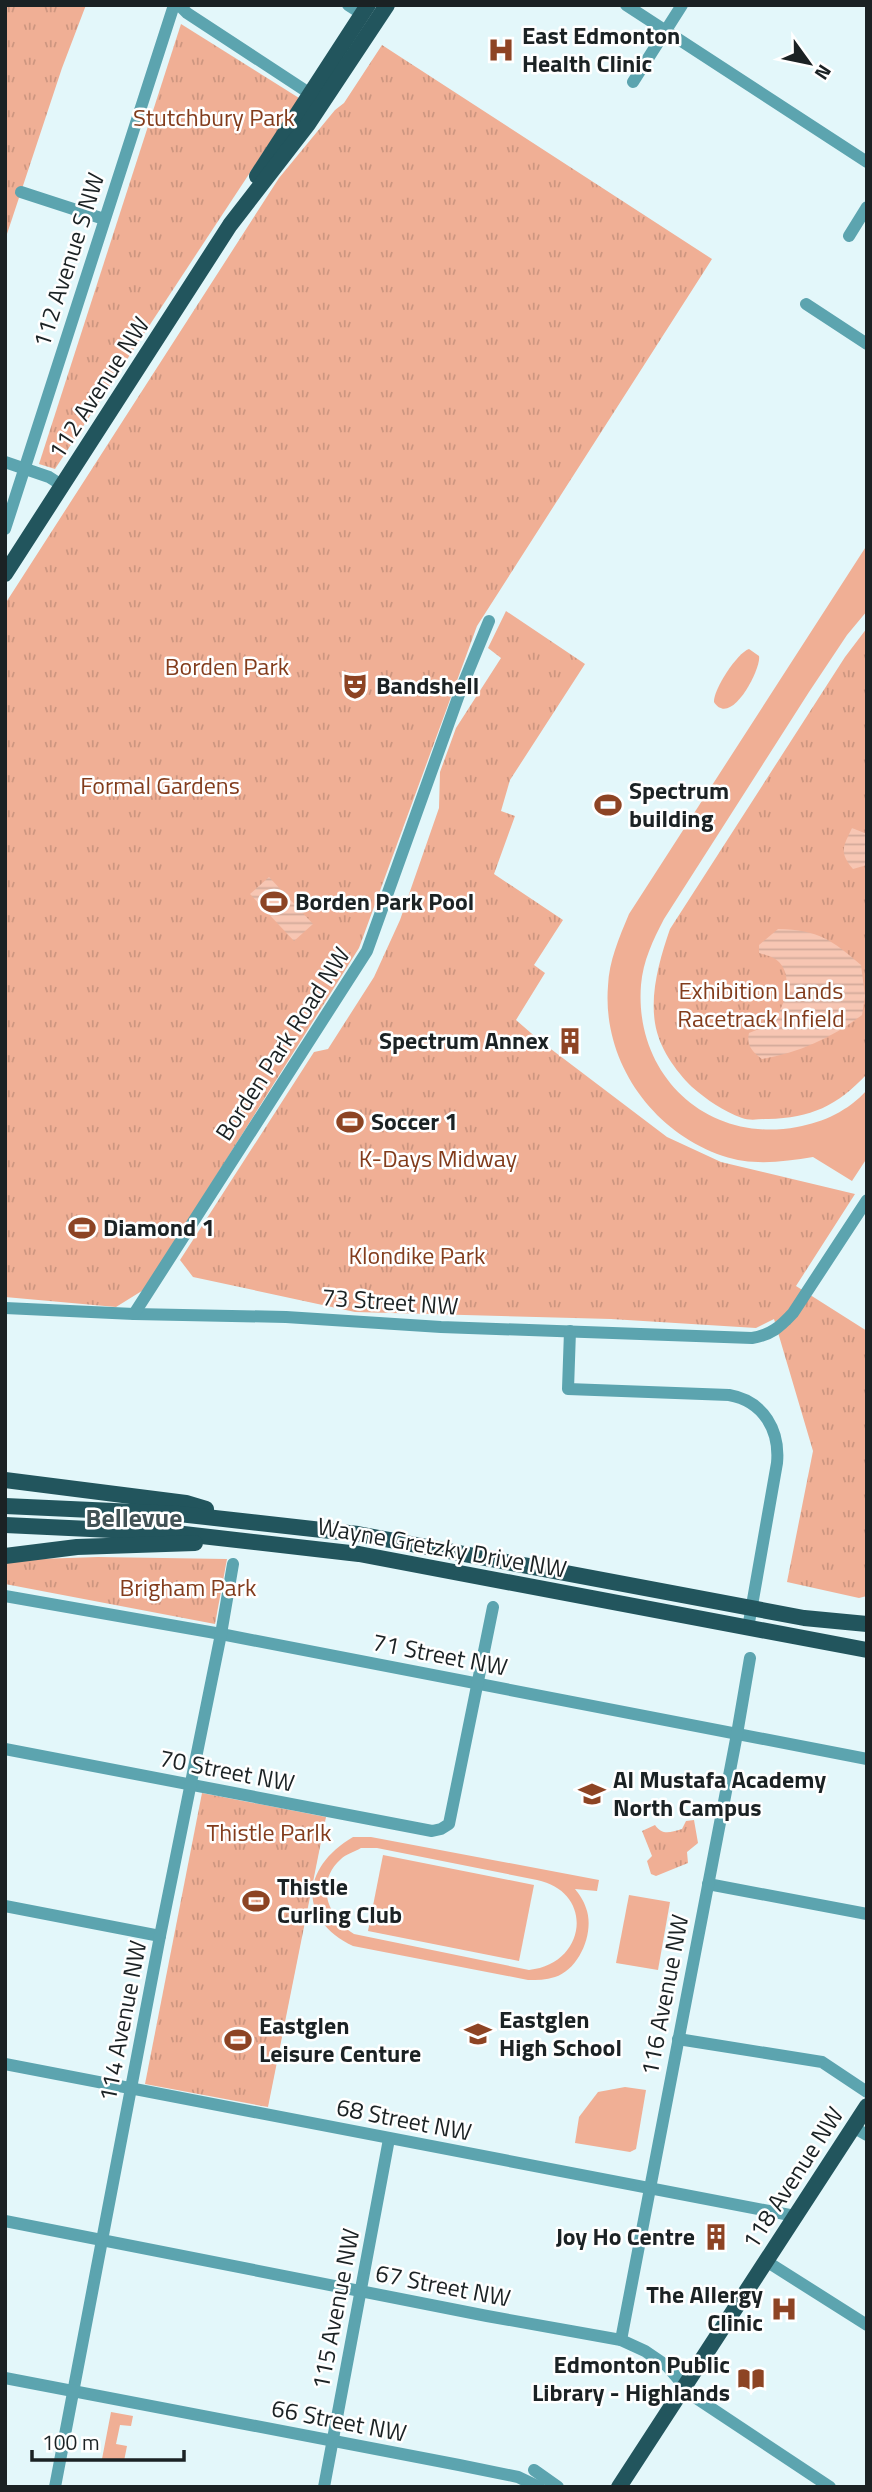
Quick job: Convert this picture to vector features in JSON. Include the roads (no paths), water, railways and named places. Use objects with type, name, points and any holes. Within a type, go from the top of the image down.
[{"type":"main road","name":"112 Avenue NW","points":[[230,225],[326,98],[387,5]]},
{"type":"main road","name":"112 Avenue NW","points":[[5,574],[230,225],[359,8]]},
{"type":"main road","points":[[5,1480],[186,1503],[253,1521]]},
{"type":"main road","name":"Wayne Gretzky Drive NW","points":[[5,1506],[155,1512],[253,1521],[405,1542],[804,1618],[867,1625]]},
{"type":"main road","name":"Wayne Gretzky Drive NW","points":[[5,1525],[103,1528],[245,1539],[359,1554],[867,1650]]},
{"type":"main road","points":[[5,1556],[77,1547],[245,1539]]},
{"type":"main road","name":"118 Avenue NW","points":[[619,2487],[795,2216],[860,2131],[867,2106]]},
{"type":"street","points":[[176,5],[309,93],[326,98]]},
{"type":"street","name":"112 Avenue S NW","points":[[5,529],[176,5]]},
{"type":"street","points":[[626,5],[867,162]]},
{"type":"street","points":[[633,82],[682,5]]},
{"type":"street","points":[[21,192],[104,219]]},
{"type":"street","points":[[849,236],[867,207]]},
{"type":"street","points":[[806,304],[867,344]]},
{"type":"street","points":[[5,462],[63,486]]},
{"type":"street","name":"Borden Park Road NW","points":[[134,1314],[363,959],[461,689],[489,621]]},
{"type":"street","name":"73 Street NW","points":[[5,1308],[286,1317],[441,1327],[752,1338],[771,1333],[793,1313],[867,1200]]},
{"type":"street","points":[[570,1331],[568,1390],[729,1395],[753,1403],[765,1416],[777,1440],[778,1451],[748,1628]]},
{"type":"street","name":"114 Avenue NW","points":[[55,2487],[233,1564]]},
{"type":"street","name":"71 Street NW","points":[[5,1596],[221,1634],[867,1759]]},
{"type":"street","points":[[478,1683],[493,1607]]},
{"type":"street","name":"116 Avenue NW","points":[[621,2340],[750,1658]]},
{"type":"street","name":"70 Street NW","points":[[5,1749],[432,1831],[449,1824],[478,1683]]},
{"type":"street","points":[[708,1884],[867,1914]]},
{"type":"street","points":[[5,1906],[160,1936]]},
{"type":"street","points":[[678,2039],[822,2062],[867,2092]]},
{"type":"street","name":"68 Street NW","points":[[5,2064],[795,2216]]},
{"type":"street","name":"115 Avenue NW","points":[[324,2487],[389,2139]]},
{"type":"street","name":"67 Street NW","points":[[5,2221],[621,2340],[645,2351],[667,2366],[692,2396],[830,2487]]},
{"type":"street","points":[[766,2260],[867,2325]]},
{"type":"street","name":"66 Street NW","points":[[5,2378],[518,2477],[539,2487]]},
{"type":"street","points":[[534,2470],[558,2487]]},
{"type":"place","name":"East Edmonton Health Clinic","points":[[501,50]]},
{"type":"place","name":"Bandshell","points":[[355,686]]},
{"type":"place","name":"Spectrum building","points":[[608,805]]},
{"type":"place","name":"Borden Park Pool","points":[[274,902]]},
{"type":"place","name":"Spectrum Annex","points":[[570,1041]]},
{"type":"place","name":"Soccer 1","points":[[350,1122]]},
{"type":"place","name":"Diamond 1","points":[[82,1228]]},
{"type":"place","name":"Al Mustafa Academy North Campus","points":[[592,1794]]},
{"type":"place","name":"Thistle Curling Club","points":[[256,1901]]},
{"type":"place","name":"Eastglen High School","points":[[478,2034]]},
{"type":"place","name":"Eastglen Leisure Centure","points":[[238,2040]]},
{"type":"place","name":"Joy Ho Centre","points":[[716,2237]]},
{"type":"place","name":"The Allergy Clinic","points":[[784,2309]]},
{"type":"place","name":"Edmonton Public Library - Highlands","points":[[751,2379]]},
{"type":"district","name":"Bellevue","points":[[134,1518]]},
{"type":"park label","name":"Stutchbury Park","points":[[214,118]]},
{"type":"park label","name":"Borden Park","points":[[227,667]]},
{"type":"park label","name":"Formal Gardens","points":[[160,786]]},
{"type":"park label","name":"Exhibition Lands Racetrack Infield","points":[[761,1005]]},
{"type":"park label","name":"K-Days Midway","points":[[438,1159]]},
{"type":"park label","name":"Klondike Park","points":[[417,1256]]},
{"type":"park label","name":"Brigham Park","points":[[188,1588]]},
{"type":"park label","name":"Thistle Parlk","points":[[269,1833]]}]
